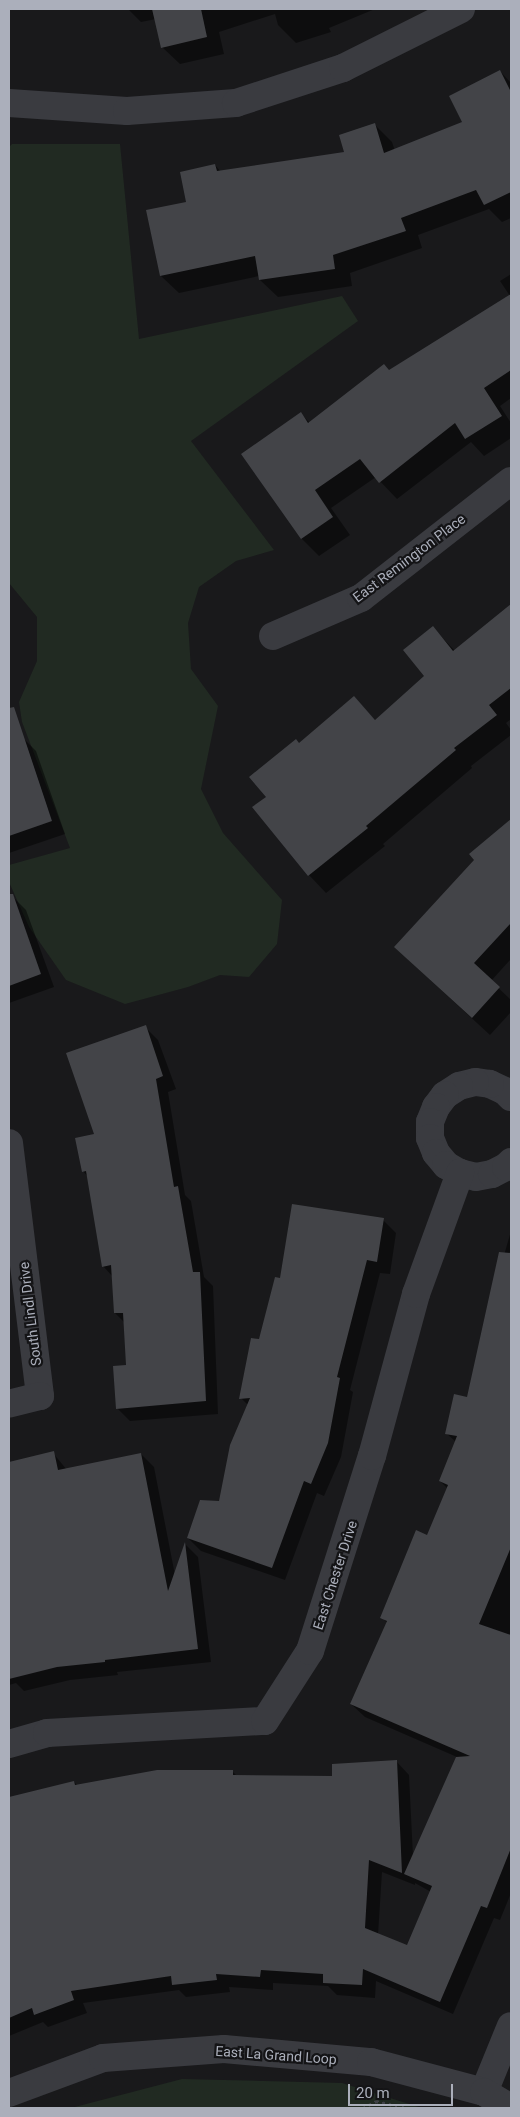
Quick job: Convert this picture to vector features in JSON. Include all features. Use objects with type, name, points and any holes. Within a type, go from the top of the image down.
[{"type":"street","points":[[9,103],[128,111],[236,103],[343,68],[461,9]]},
{"type":"street","name":"East Remington Place","points":[[273,636],[361,598],[511,481]]},
{"type":"street","points":[[509,1089],[474,1082],[459,1086],[445,1094],[436,1107],[430,1122],[430,1138],[436,1153],[446,1166],[460,1173],[476,1177],[492,1174],[506,1167],[511,1162]]},
{"type":"street","name":"South Lindl Drive","points":[[9,1143],[40,1396],[9,1404]]},
{"type":"street","name":"East Chester Drive","points":[[9,1744],[47,1734],[265,1721],[310,1651],[372,1456],[416,1294],[460,1173]]},
{"type":"street","points":[[484,2092],[511,2026]]},
{"type":"street","name":"East La Grand Loop","points":[[9,2093],[103,2058],[224,2050],[371,2062],[484,2092],[511,2108]]},
{"type":"path","points":[[363,2108],[376,2101],[407,2108]]},
{"type":"shaded area","points":[[12,144],[120,144],[139,339],[342,296],[358,321],[191,441],[274,550],[236,561],[199,587],[188,623],[191,669],[218,706],[201,789],[223,833],[282,900],[277,944],[249,977],[220,975],[188,987],[125,1004],[66,980],[29,927],[9,882],[9,865],[70,848],[22,722],[19,702],[37,661],[37,617],[9,583],[9,147]]},
{"type":"shaded area","points":[[182,2079],[342,2083],[422,2108],[71,2108]]},
{"type":"building","points":[[152,9],[201,9],[207,37],[161,48]]},
{"type":"building","points":[[500,70],[511,92],[511,192],[484,205],[476,190],[401,218],[406,231],[333,255],[335,269],[259,280],[255,256],[160,276],[146,210],[186,202],[180,172],[215,164],[217,171],[344,152],[339,135],[375,123],[384,153],[462,122],[449,96]]},
{"type":"building","points":[[511,294],[511,370],[484,388],[502,416],[465,439],[455,423],[379,483],[360,459],[315,490],[333,517],[301,539],[241,454],[301,412],[308,423],[384,364],[389,370]]},
{"type":"building","points":[[511,604],[511,688],[489,705],[497,715],[454,748],[456,750],[366,826],[368,828],[308,876],[252,807],[266,797],[249,777],[296,739],[299,743],[354,696],[375,720],[424,676],[403,650],[433,626],[453,651]]},
{"type":"building","points":[[14,707],[52,821],[9,836],[9,708]]},
{"type":"building","points":[[511,819],[511,923],[474,963],[500,987],[472,1018],[394,947],[474,860],[469,854]]},
{"type":"building","points":[[9,894],[13,894],[41,974],[9,986]]},
{"type":"building","points":[[146,1025],[163,1076],[156,1079],[174,1187],[178,1186],[193,1272],[200,1272],[206,1401],[116,1409],[113,1366],[126,1365],[123,1313],[114,1313],[111,1265],[102,1267],[86,1171],[82,1172],[75,1138],[94,1134],[66,1053]]},
{"type":"building","points":[[292,1204],[384,1218],[377,1262],[367,1260],[337,1377],[340,1378],[328,1443],[311,1484],[304,1481],[272,1568],[187,1538],[200,1500],[219,1501],[230,1445],[250,1398],[239,1399],[251,1338],[259,1339],[275,1277],[280,1278]]},
{"type":"building","points":[[499,1252],[511,1253],[511,1547],[479,1624],[511,1635],[511,1848],[487,1908],[481,1906],[440,2002],[363,1969],[362,1985],[323,1983],[323,1974],[261,1970],[260,1977],[216,1974],[217,1980],[172,1985],[171,1976],[71,1991],[74,2000],[34,2015],[32,2008],[9,2018],[9,1797],[74,1781],[75,1785],[157,1770],[233,1770],[233,1775],[332,1776],[332,1764],[397,1760],[402,1873],[369,1860],[365,1928],[407,1945],[432,1886],[404,1874],[456,1757],[470,1756],[350,1704],[387,1621],[380,1618],[416,1530],[427,1535],[448,1485],[439,1481],[457,1436],[445,1434],[454,1394],[467,1397]]},
{"type":"building","points":[[54,1451],[58,1470],[141,1453],[168,1591],[185,1542],[198,1649],[57,1667],[9,1679],[9,1462]]}]
